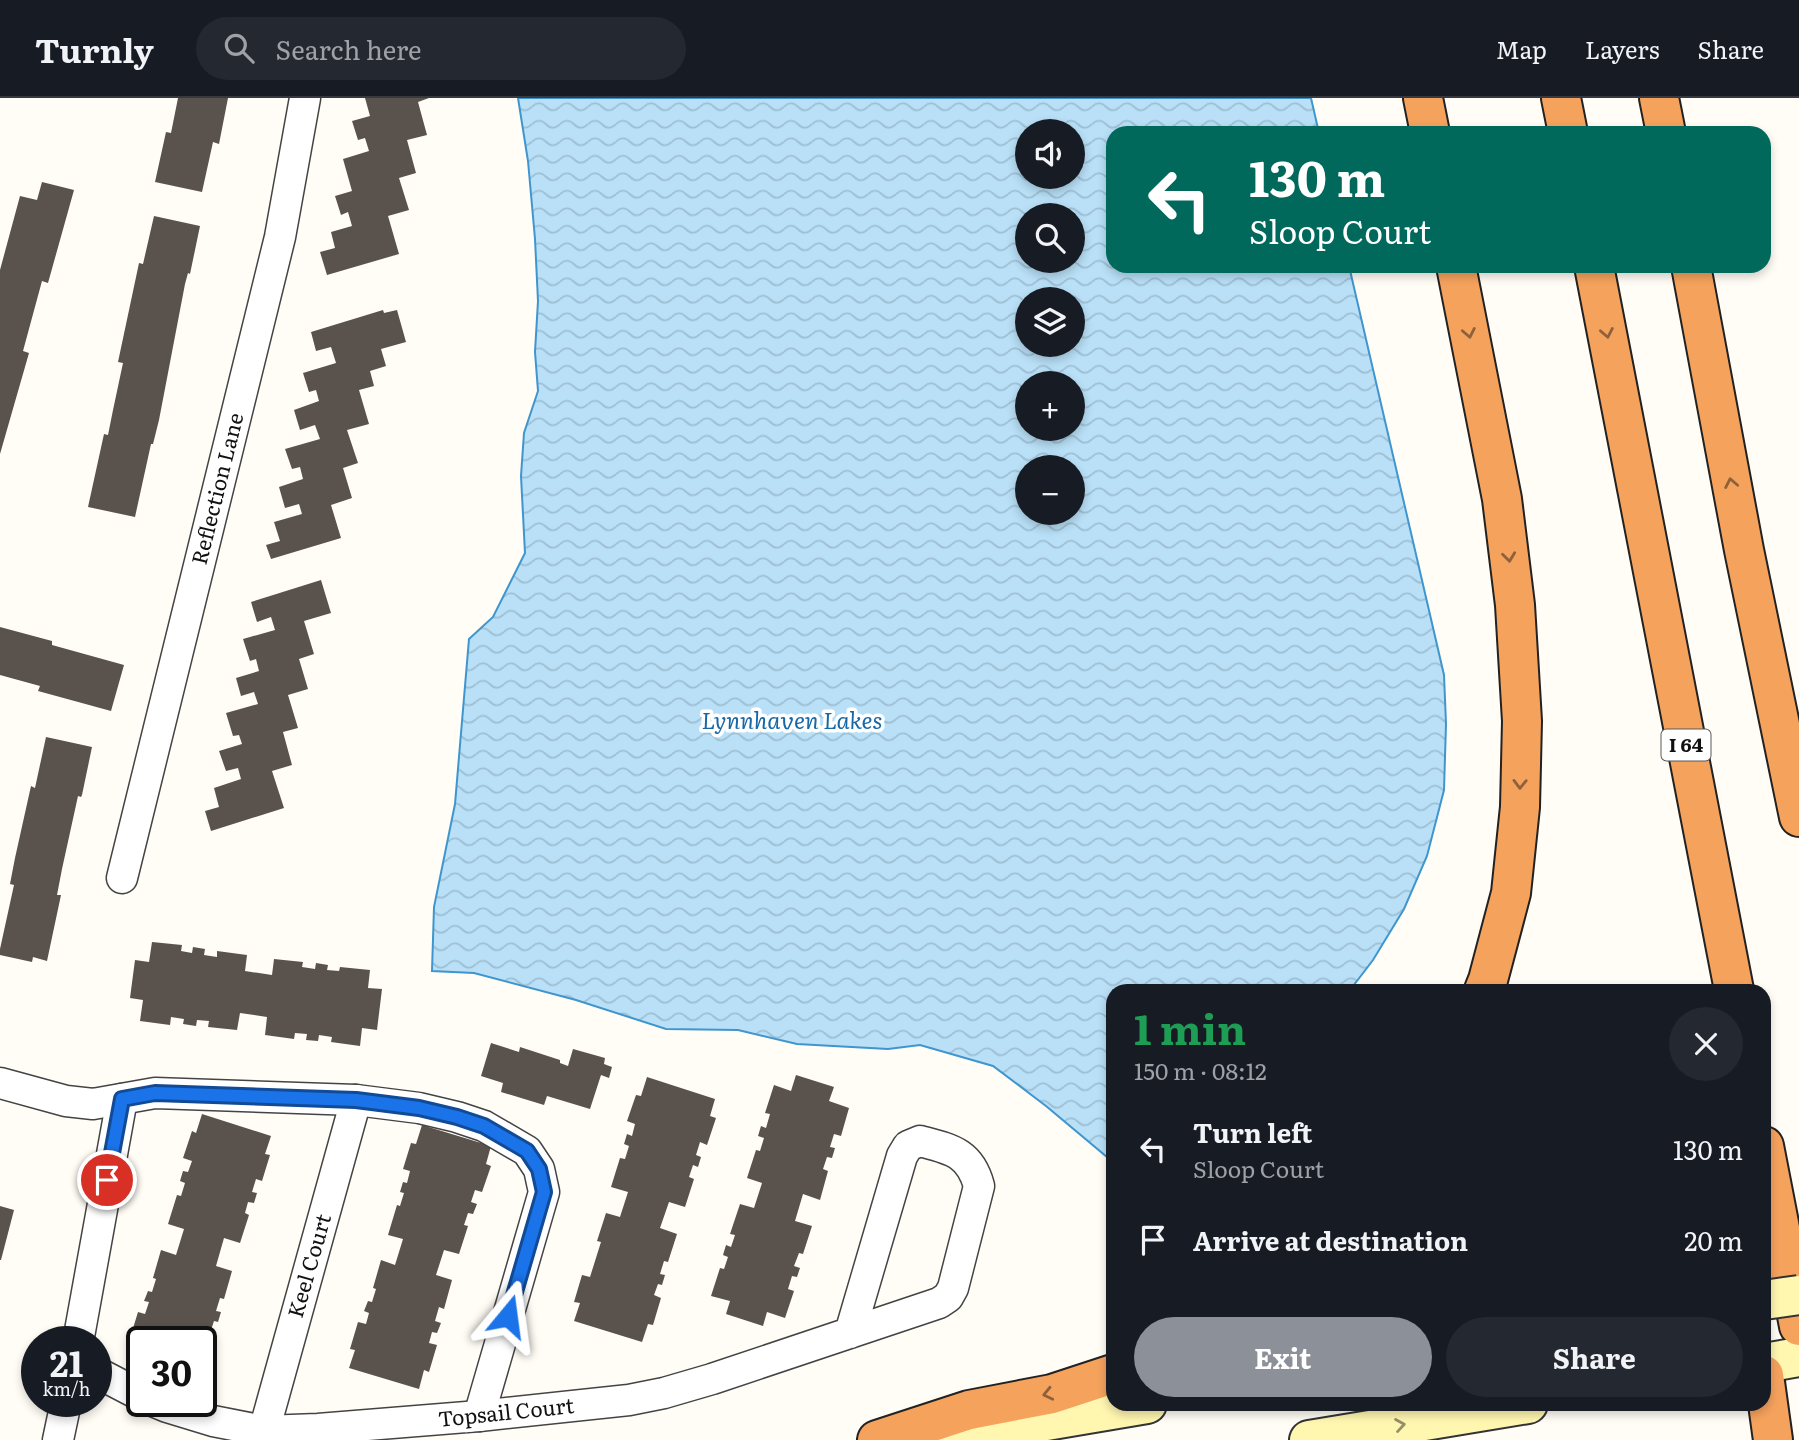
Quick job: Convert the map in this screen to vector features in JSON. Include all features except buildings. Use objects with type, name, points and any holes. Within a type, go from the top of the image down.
[{"type":"highway","points":[[1423,98],[1429,126]]},
{"type":"highway","points":[[1562,98],[1567,126]]},
{"type":"highway","points":[[1659,98],[1664,126]]},
{"type":"highway","points":[[1457,273],[1502,499],[1515,605],[1522,721],[1520,807],[1511,893],[1486,984]]},
{"type":"highway","name":"I 64","points":[[1595,273],[1733,984]]},
{"type":"highway","points":[[1691,273],[1744,551],[1799,817]]},
{"type":"highway","points":[[1638,499],[1708,984]]},
{"type":"highway","points":[[1744,551],[1799,727]]},
{"type":"highway","points":[[1771,1182],[1799,1326]]},
{"type":"highway","points":[[877,1440],[969,1410],[1052,1394],[1106,1376]]},
{"type":"highway","points":[[1769,1411],[1773,1440]]},
{"type":"main road","points":[[1771,1299],[1799,1294]]},
{"type":"main road","points":[[1771,1362],[1799,1357]]},
{"type":"main road","points":[[934,1440],[1106,1411]]},
{"type":"main road","points":[[1308,1440],[1485,1411]]},
{"type":"street","name":"Reflection Lane","points":[[122,878],[279,237],[304,98]]},
{"type":"street","points":[[0,1083],[66,1101],[93,1104],[155,1093],[356,1100],[419,1108],[484,1126],[527,1151],[539,1169],[544,1192],[480,1416]]},
{"type":"street","points":[[81,1326],[122,1099]]},
{"type":"street","name":"Keel Court","points":[[264,1431],[356,1100]]},
{"type":"street","name":"Topsail Court","points":[[200,1417],[264,1431],[318,1429],[629,1400],[712,1379],[850,1333],[939,1303],[948,1297],[953,1288],[979,1186],[967,1160],[954,1151],[920,1140],[908,1146],[902,1156],[850,1333]]},
{"type":"street","points":[[58,1440],[63,1417]]},
{"type":"water","name":"Lynnhaven Lakes","points":[[518,98],[1311,98],[1317,126],[1106,126],[1106,273],[1351,273],[1444,675],[1446,724],[1444,790],[1427,856],[1404,909],[1373,960],[1355,984],[1106,984],[1106,1156],[993,1066],[920,1045],[888,1049],[797,1044],[738,1030],[666,1029],[576,1000],[474,973],[432,971],[434,907],[455,804],[469,639],[493,617],[525,553],[521,476],[524,433],[538,391],[535,352],[538,301],[528,161]]},
{"type":"route","points":[[107,1180],[122,1099],[140,1095],[155,1093],[356,1100],[419,1108],[484,1126],[527,1151],[539,1169],[544,1192],[508,1316]]}]
